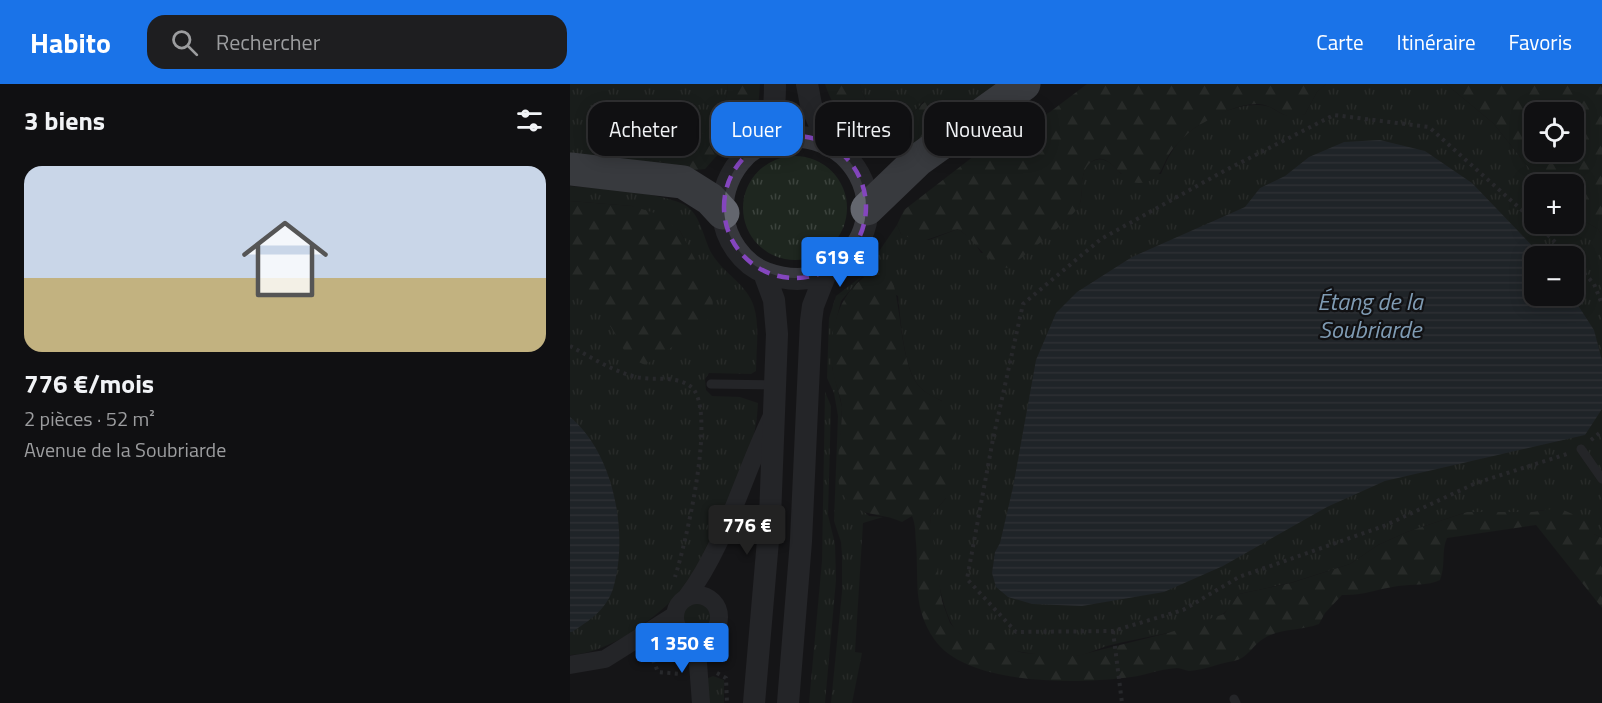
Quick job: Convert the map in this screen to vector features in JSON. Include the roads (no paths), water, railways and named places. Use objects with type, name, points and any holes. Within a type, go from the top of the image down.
[{"type":"highway","points":[[867,209],[918,160],[1024,84]]},
{"type":"highway","points":[[570,168],[682,182],[710,199],[723,213]]},
{"type":"street","points":[[774,102],[775,84]]},
{"type":"street","points":[[807,84],[815,114]]},
{"type":"street","points":[[746,156],[735,166],[728,181],[723,213],[727,231],[735,248],[748,262],[764,273],[784,279],[805,279],[826,273],[842,262],[856,247],[864,229],[867,209],[865,189],[857,170],[845,156]]},
{"type":"street","points":[[754,703],[770,517],[776,386],[777,319],[764,273]]},
{"type":"street","points":[[788,703],[801,541],[811,321],[813,306],[826,273]]},
{"type":"street","points":[[701,703],[698,661],[693,639],[678,627],[675,615],[711,561],[725,534],[760,440],[775,412]]},
{"type":"street","points":[[686,598],[699,595],[706,597],[717,606],[719,613],[717,627],[713,632],[693,639]]},
{"type":"street","points":[[570,665],[605,659],[675,615]]},
{"type":"lane","points":[[711,384],[776,386]]},
{"type":"lane","points":[[1581,450],[1602,479]]},
{"type":"water","name":"Étang de la Soubriarde","points":[[1380,140],[1425,151],[1472,183],[1532,246],[1524,246],[1524,306],[1578,306],[1594,330],[1602,360],[1602,409],[1585,435],[1385,481],[1327,507],[1223,566],[1164,592],[1082,606],[1032,604],[1008,597],[996,587],[992,573],[995,552],[1000,543],[1013,487],[1036,360],[1056,313],[1077,292],[1132,257],[1245,207],[1260,188],[1285,176],[1309,157],[1344,142]]},
{"type":"water","points":[[570,417],[598,452],[608,474],[618,521],[619,545],[618,568],[610,596],[596,614],[572,632],[570,632]]}]
